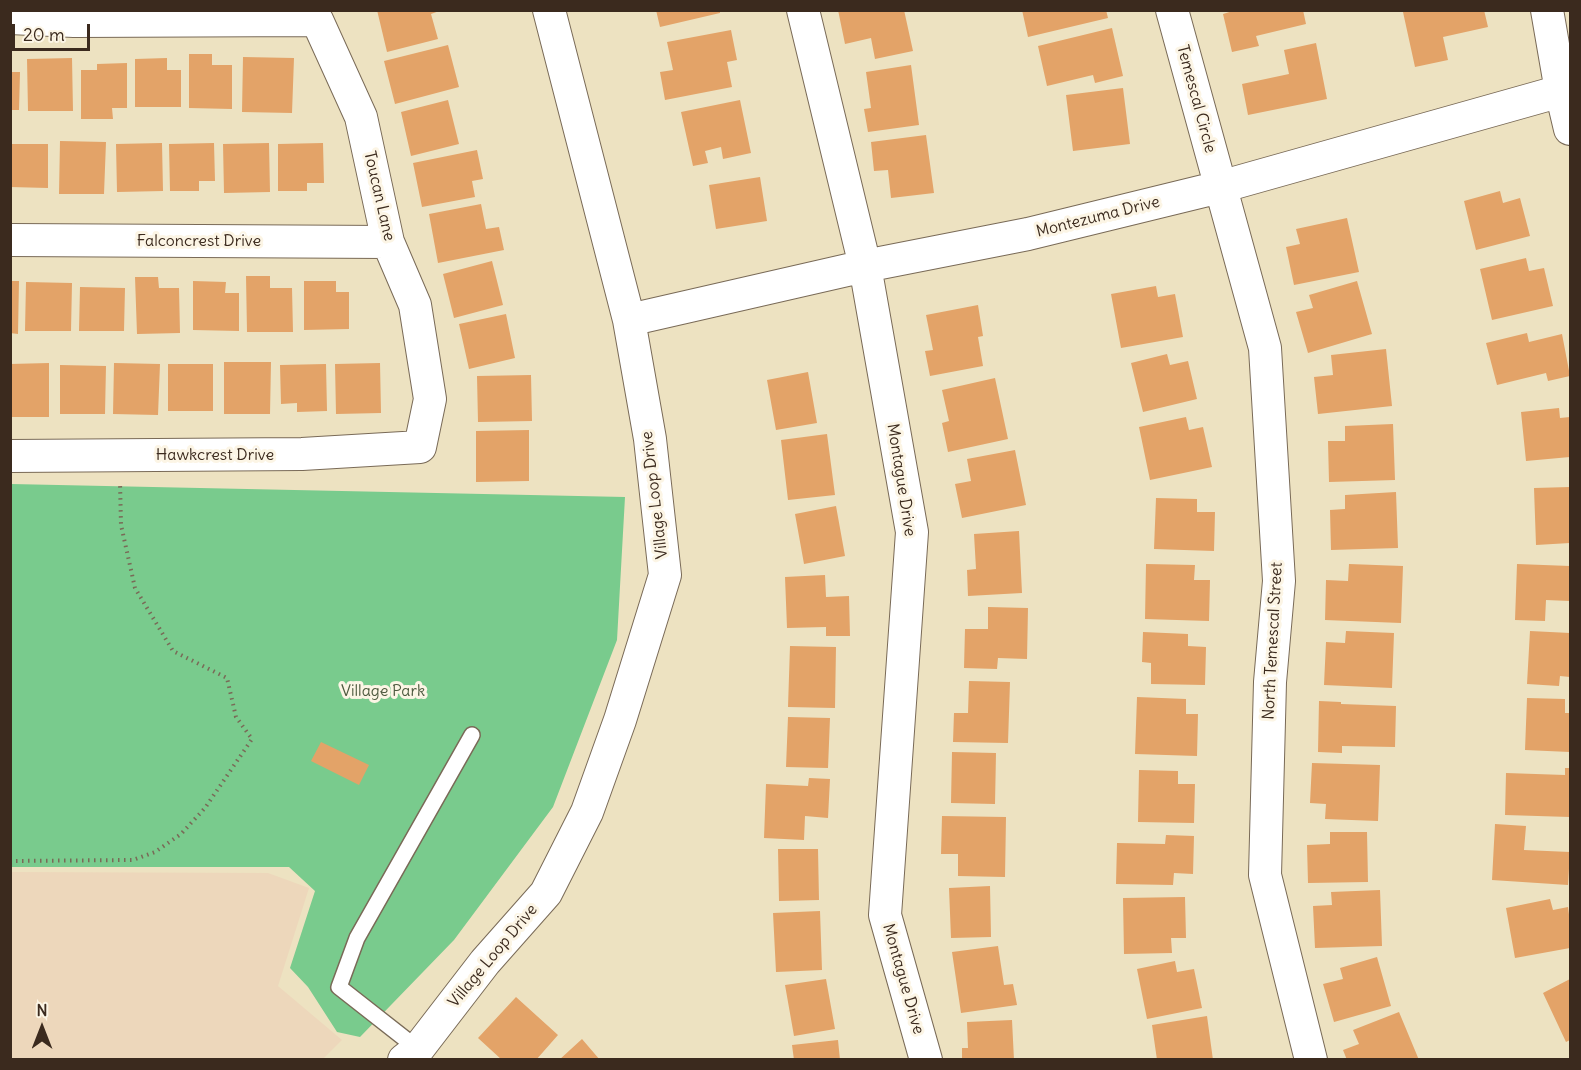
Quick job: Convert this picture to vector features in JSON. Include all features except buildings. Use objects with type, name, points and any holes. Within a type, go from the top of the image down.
[{"type":"street","name":"Village Loop Drive","points":[[417,1056],[485,962],[546,893],[587,812],[620,720],[665,574],[650,439],[629,320],[549,10]]},
{"type":"street","name":"Montague Drive","points":[[803,10],[866,266],[912,532],[885,915],[926,1059]]},
{"type":"street","name":"Temescal Circle","points":[[1172,10],[1221,187]]},
{"type":"street","points":[[1547,10],[1570,129]]},
{"type":"street","name":"Toucan Lane","points":[[10,18],[74,21],[317,21],[361,117],[388,242],[415,305],[430,399],[420,447]]},
{"type":"street","name":"Montezuma Drive","points":[[629,320],[866,266],[1028,234],[1221,187],[1561,91]]},
{"type":"street","name":"North Temescal Street","points":[[1221,187],[1265,348],[1279,581],[1270,682],[1265,875],[1311,1059]]},
{"type":"street","name":"Falconcrest Drive","points":[[10,240],[388,242]]},
{"type":"street","name":"Hawkcrest Drive","points":[[10,456],[302,454],[420,447]]},
{"type":"lane","points":[[417,1056],[339,987],[357,938],[472,735]]},
{"type":"path","points":[[10,861],[133,860],[155,852],[182,834],[205,808],[252,739],[236,717],[227,678],[173,651],[135,588],[121,525],[120,456]]},
{"type":"shaded area","points":[[11,872],[268,873],[309,888],[278,986],[342,1040],[323,1059],[11,1059]]},
{"type":"green space","name":"Village Park","points":[[11,484],[625,497],[617,640],[553,807],[454,940],[360,1037],[337,1032],[308,987],[290,968],[315,891],[289,867],[11,867]]}]
